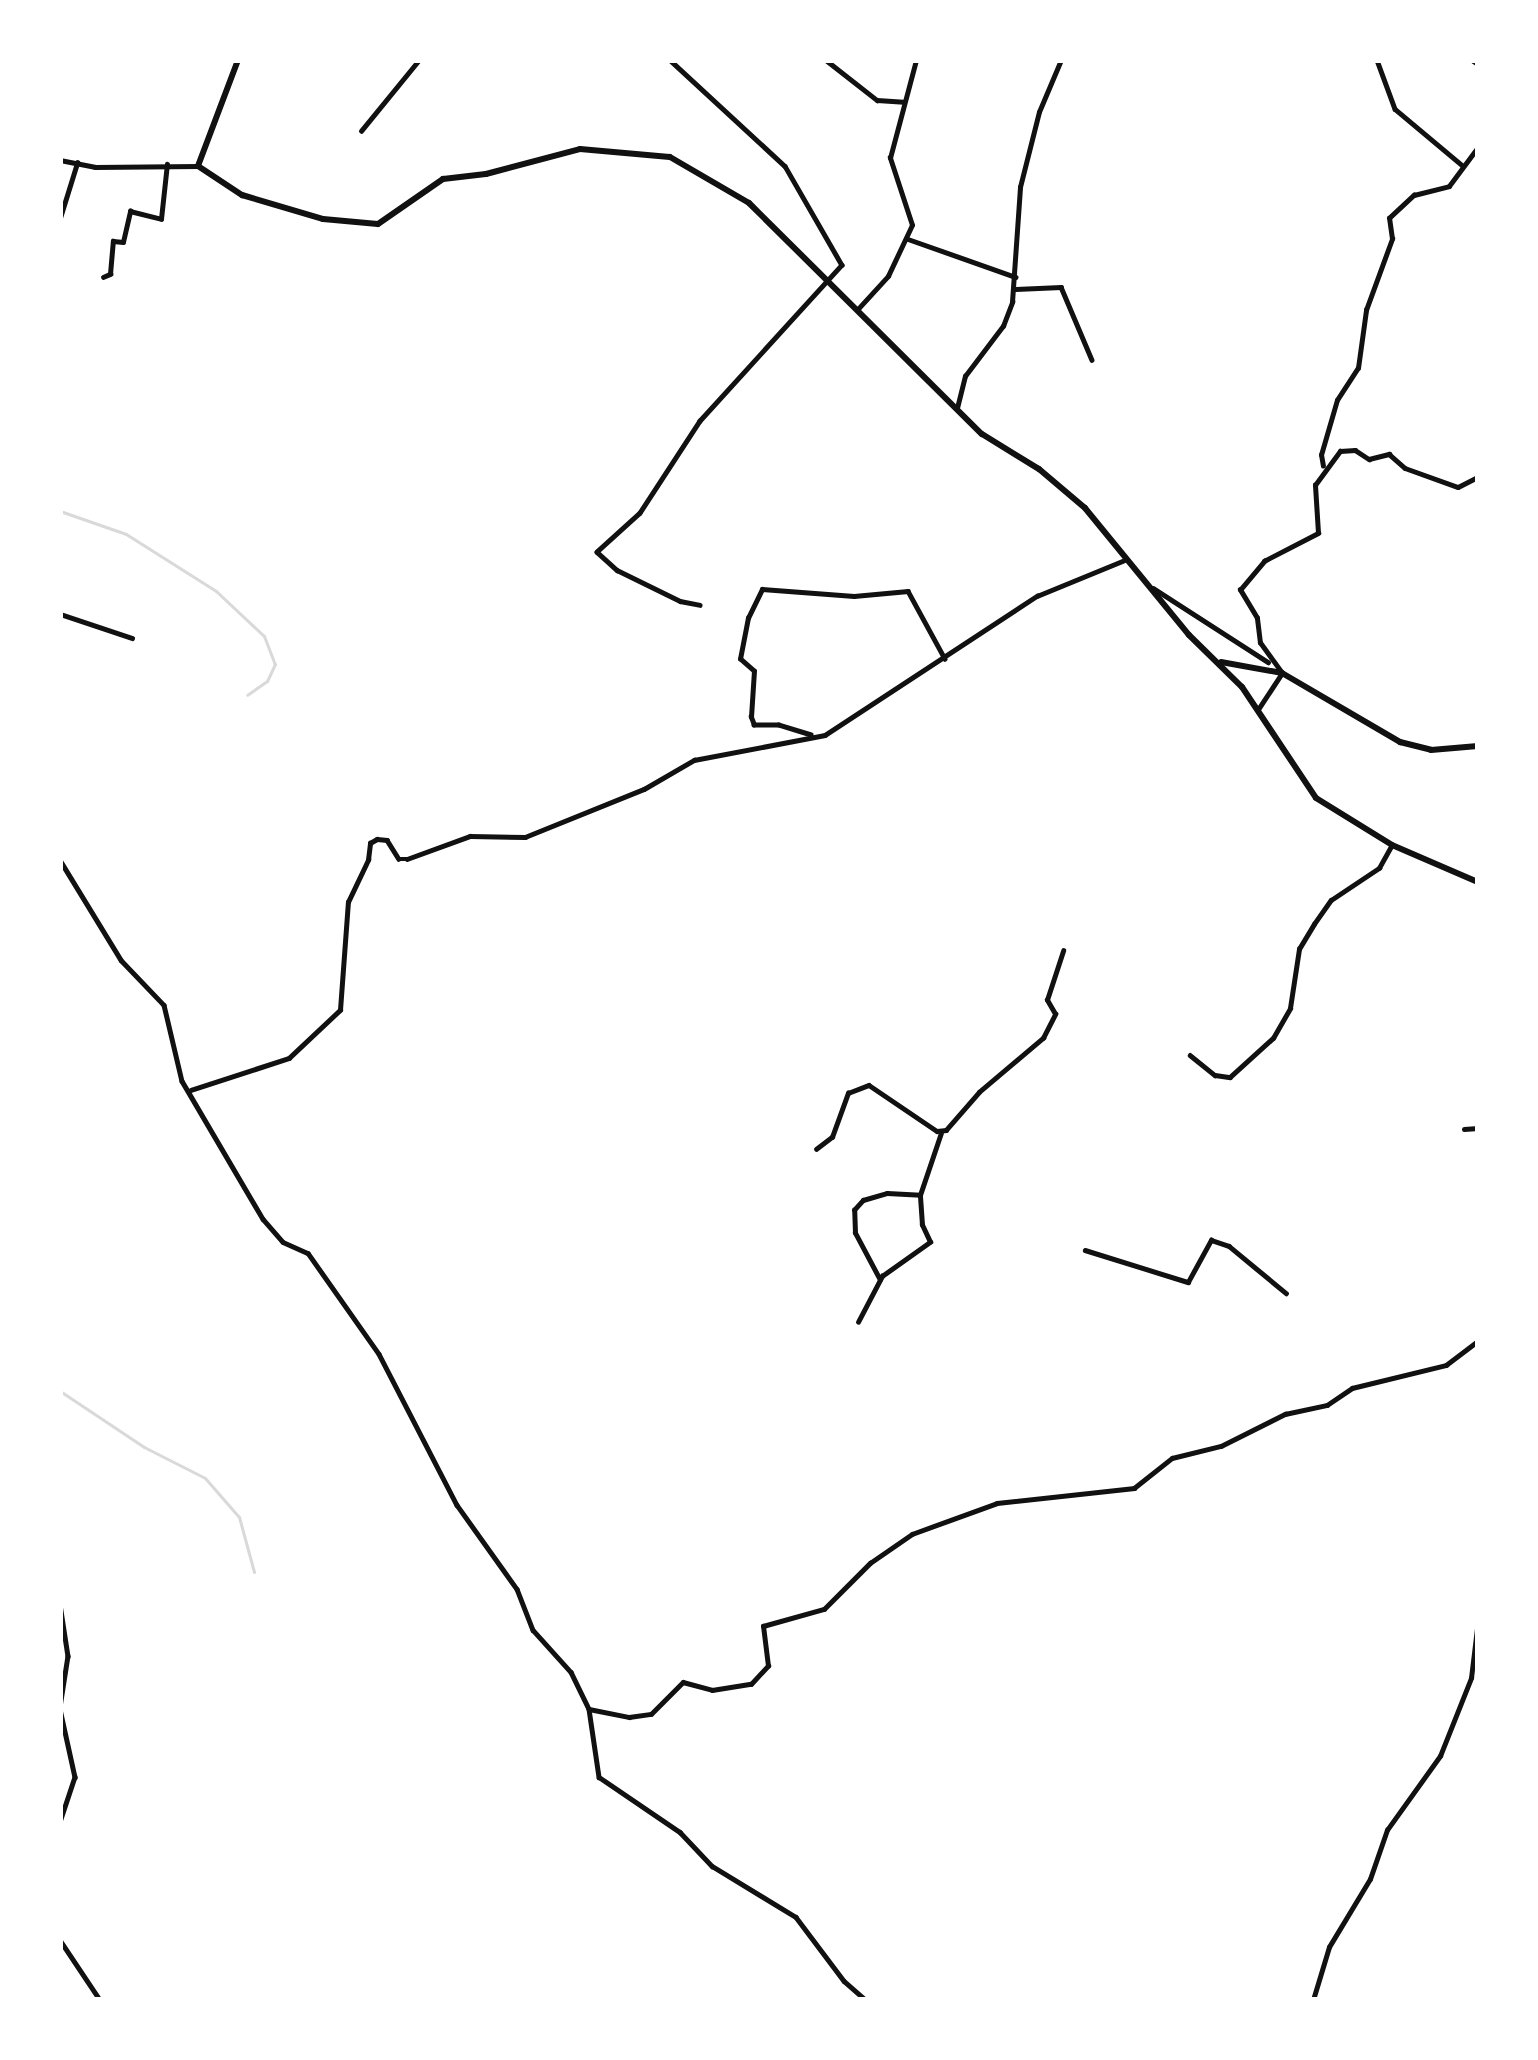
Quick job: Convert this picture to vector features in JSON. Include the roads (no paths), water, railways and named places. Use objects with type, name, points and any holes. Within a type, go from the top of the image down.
[{"type":"street","points":[[198,166],[238,60]]},
{"type":"street","points":[[361,131],[419,60]]},
{"type":"street","points":[[670,60],[741,122],[803,190],[842,265],[700,421],[640,514],[597,552],[617,570],[680,602],[700,604]]},
{"type":"street","points":[[826,60],[878,100],[903,102]]},
{"type":"street","points":[[857,310],[888,276],[912,226],[890,158],[916,60]]},
{"type":"street","points":[[957,408],[965,376],[1003,326],[1015,289],[1020,187],[1039,112],[1061,60]]},
{"type":"street","points":[[1376,60],[1395,109],[1462,165]]},
{"type":"street","points":[[1324,468],[1321,455],[1328,427],[1347,380],[1358,368],[1366,310],[1392,238],[1389,218],[1414,195],[1449,186],[1478,147]]},
{"type":"street","points":[[60,160],[198,166],[242,195],[360,227],[384,221],[443,179],[486,174],[559,151],[670,157],[749,203],[1000,448],[1065,490],[1189,635],[1220,661],[1259,709],[1316,797],[1392,845],[1478,882]]},
{"type":"street","points":[[60,218],[77,164]]},
{"type":"street","points":[[103,277],[110,274],[106,265],[113,241],[123,242],[130,211],[161,219],[166,164]]},
{"type":"street","points":[[908,238],[1016,278]]},
{"type":"street","points":[[1015,289],[1060,287],[1092,360]]},
{"type":"street","points":[[1282,673],[1268,660],[1257,618],[1240,590],[1264,561],[1318,533],[1313,497],[1324,468],[1348,449],[1369,459],[1389,454],[1405,468],[1458,487],[1478,477]]},
{"type":"street","points":[[188,1090],[289,1058],[340,1010],[348,902],[368,860],[370,843],[377,838],[387,840],[399,859],[407,859],[470,836],[525,836],[644,789],[694,760],[814,736],[945,659],[1045,592],[1126,560]]},
{"type":"street","points":[[1153,588],[1282,673],[1400,742],[1431,750],[1478,746]]},
{"type":"street","points":[[814,736],[779,724],[754,725],[751,717],[754,671],[740,659],[748,618],[762,590],[854,596],[908,591],[945,659]]},
{"type":"street","points":[[60,614],[131,638]]},
{"type":"street","points":[[1220,661],[1282,673]]},
{"type":"street","points":[[1259,709],[1282,673]]},
{"type":"street","points":[[1190,1055],[1215,1075],[1230,1077],[1273,1038],[1291,1008],[1299,950],[1314,924],[1331,900],[1378,868],[1392,845]]},
{"type":"street","points":[[60,860],[121,960],[164,1005],[188,1090],[263,1219],[284,1242],[308,1253],[380,1354],[457,1504],[517,1589],[533,1630],[571,1672],[590,1709],[599,1777],[680,1832],[712,1866],[796,1917],[844,1982],[866,2000]]},
{"type":"street","points":[[857,1322],[880,1280],[930,1242],[922,1225],[920,1196],[941,1133],[1043,1038],[1055,1014],[1047,1000],[1063,951]]},
{"type":"street","points":[[816,1149],[832,1137],[848,1093],[869,1084],[941,1133]]},
{"type":"street","points":[[1464,1129],[1478,1128]]},
{"type":"street","points":[[880,1280],[855,1233],[854,1210],[863,1200],[886,1192],[920,1196]]},
{"type":"street","points":[[1085,1250],[1188,1282],[1211,1240],[1229,1246],[1286,1293]]},
{"type":"street","points":[[590,1709],[629,1717],[651,1714],[683,1682],[712,1690],[751,1684],[768,1666],[764,1626],[824,1610],[870,1563],[912,1534],[997,1503],[1135,1488],[1172,1458],[1221,1446],[1285,1414],[1327,1405],[1352,1388],[1446,1365],[1478,1341]]},
{"type":"street","points":[[60,1604],[68,1656],[60,1712],[75,1777],[60,1822]]},
{"type":"street","points":[[1313,2000],[1320,1968],[1370,1879],[1388,1830],[1440,1756],[1472,1678],[1478,1620]]},
{"type":"street","points":[[60,1940],[100,2000]]},
{"type":"waterway","points":[[60,511],[126,534],[216,591],[264,636],[275,664],[267,681],[247,695]]},
{"type":"waterway","points":[[60,1391],[144,1447],[205,1478],[239,1517],[254,1572]]}]
